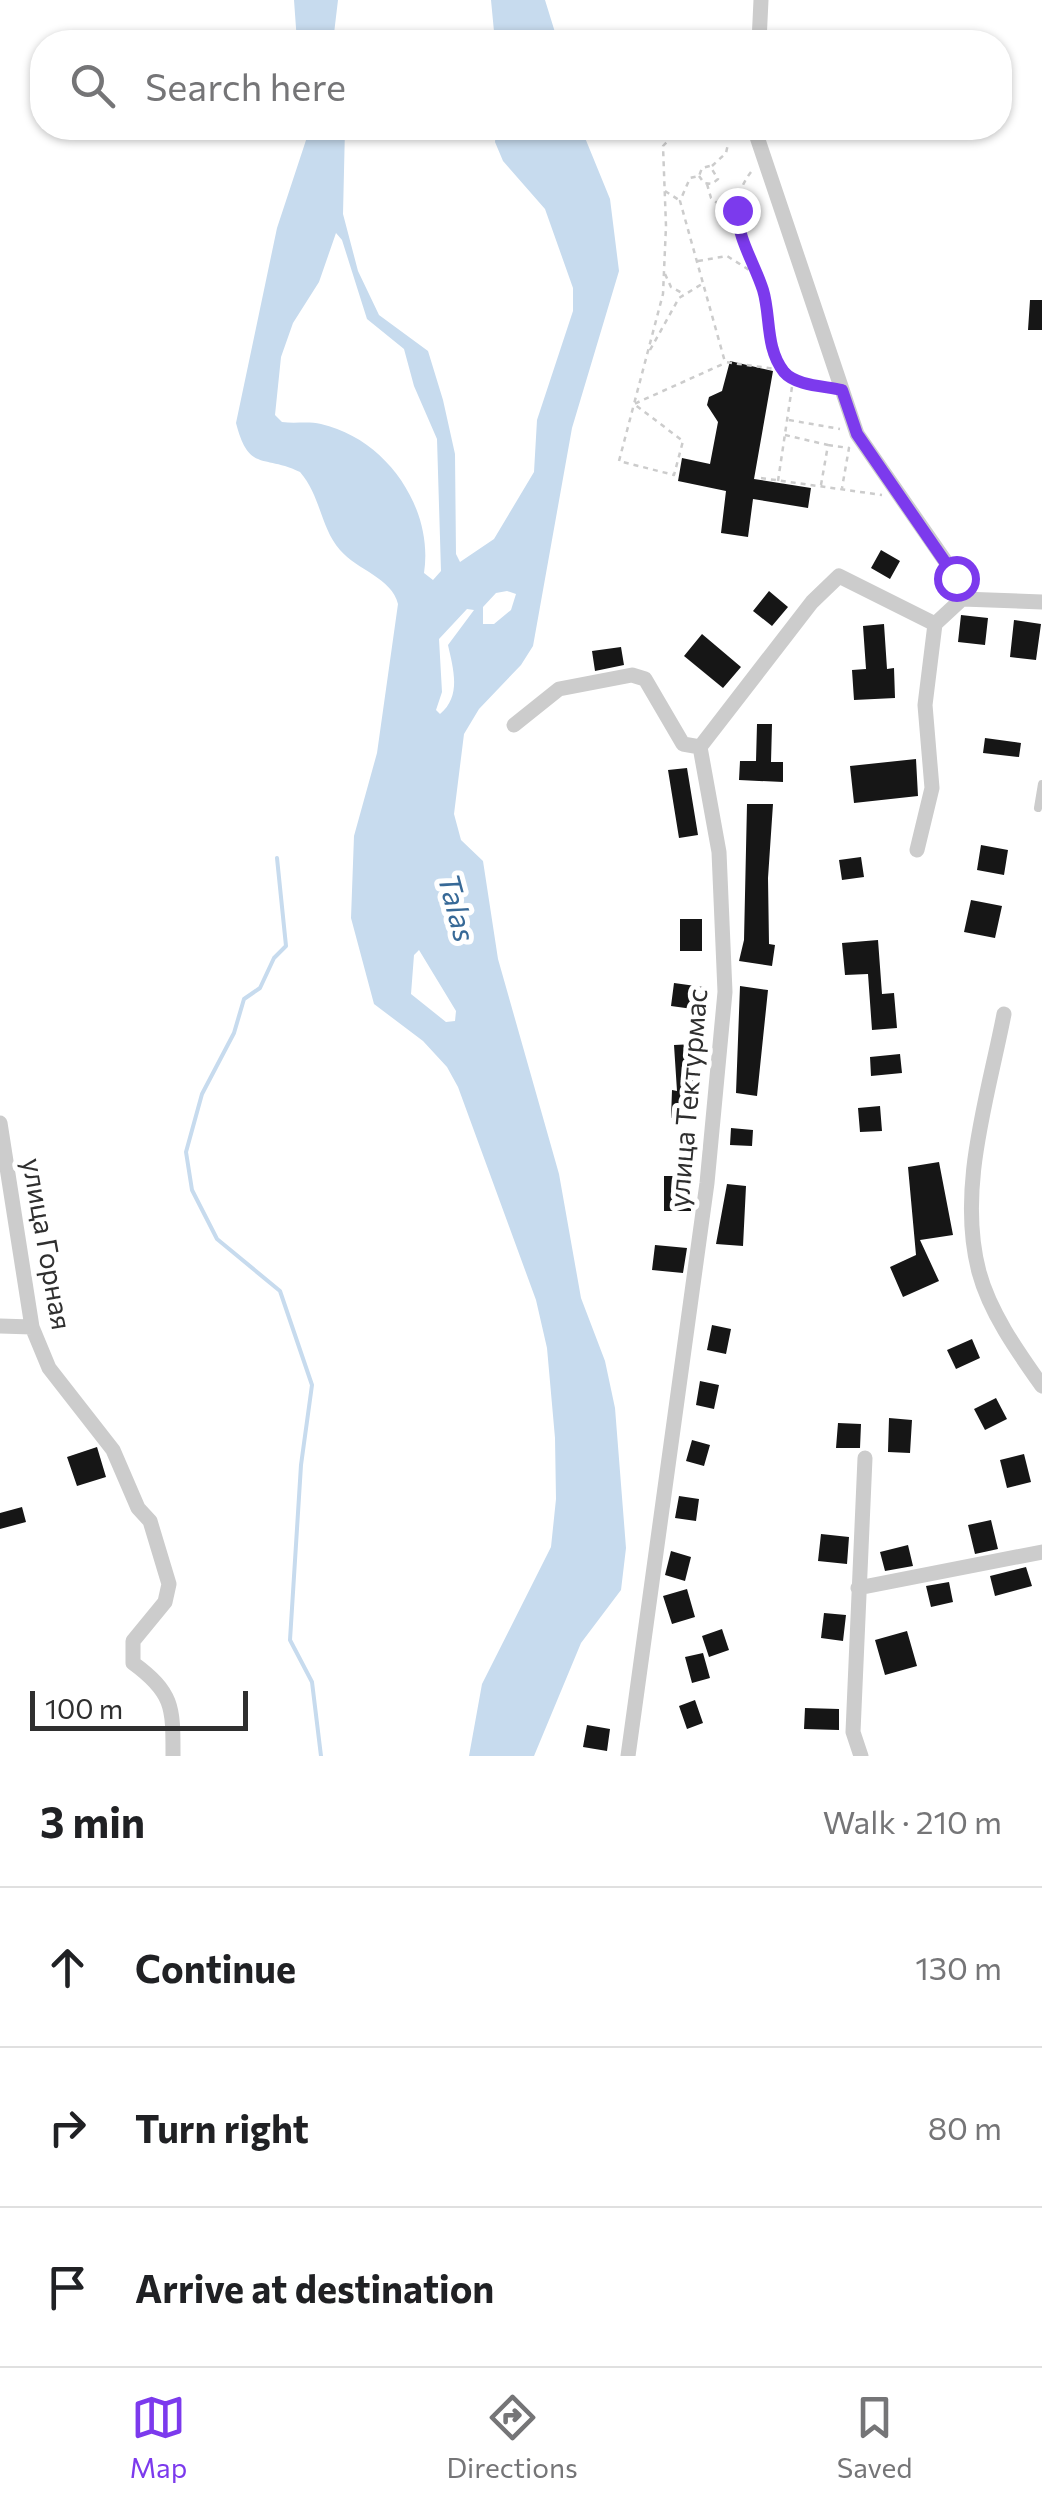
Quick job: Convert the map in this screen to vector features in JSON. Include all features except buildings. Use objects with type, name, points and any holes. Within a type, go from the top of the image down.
[{"type":"street","points":[[759,30],[760,0]]},
{"type":"street","points":[[758,140],[857,434],[956,578],[962,599]]},
{"type":"street","points":[[514,725],[559,689],[632,675],[645,679],[683,744],[700,747],[812,602],[839,576],[935,624]]},
{"type":"street","points":[[917,850],[932,788],[925,705],[935,624],[962,599],[1042,602]]},
{"type":"street","name":"улица Тектурмас","points":[[628,1756],[705,1201],[725,992],[719,852],[700,747]]},
{"type":"street","points":[[1004,1014],[971,1199],[979,1273],[1011,1342],[1042,1386]]},
{"type":"street","name":"улица Горная","points":[[0,1123],[32,1327],[49,1368],[113,1450],[138,1508],[150,1522],[169,1584],[165,1602],[133,1642],[134,1664],[160,1682],[174,1710],[173,1756]]},
{"type":"street","points":[[0,1326],[32,1327]]},
{"type":"street","points":[[860,1756],[853,1732],[865,1458]]},
{"type":"street","points":[[858,1588],[1042,1552]]},
{"type":"lane","points":[[1038,808],[1042,784]]},
{"type":"path","points":[[634,404],[683,441],[674,474],[619,461],[634,404],[649,351],[664,271],[663,146],[669,140]]},
{"type":"path","points":[[699,176],[702,168],[712,167],[726,153],[728,144]]},
{"type":"path","points":[[764,157],[742,184],[737,219],[764,292],[772,348],[793,380],[842,390]]},
{"type":"path","points":[[707,184],[718,179],[712,167]]},
{"type":"path","points":[[680,201],[690,178],[699,176]]},
{"type":"path","points":[[699,176],[707,184],[711,198],[737,219]]},
{"type":"path","points":[[665,190],[680,201],[726,362],[783,370]]},
{"type":"path","points":[[698,260],[728,256],[756,274]]},
{"type":"path","points":[[664,271],[671,287],[684,294]]},
{"type":"path","points":[[649,351],[684,294],[704,283]]},
{"type":"path","points":[[634,404],[722,364]]},
{"type":"path","points":[[778,481],[793,380]]},
{"type":"path","points":[[787,420],[850,430]]},
{"type":"path","points":[[785,435],[849,448],[842,490]]},
{"type":"path","points":[[821,487],[828,445]]},
{"type":"path","points":[[760,478],[903,498]]},
{"type":"water","points":[[294,0],[338,0],[334,30],[296,30]]},
{"type":"water","points":[[491,0],[545,0],[554,30],[494,30]]},
{"type":"water","name":"Talas","points":[[306,140],[345,140],[343,214],[358,271],[379,315],[428,351],[443,400],[455,454],[456,554],[460,562],[494,539],[534,472],[537,420],[573,311],[573,288],[545,209],[503,161],[495,140],[586,140],[610,199],[619,271],[572,428],[533,646],[521,665],[479,709],[464,734],[454,814],[461,840],[483,861],[498,959],[559,1174],[581,1298],[605,1361],[615,1408],[626,1548],[621,1590],[581,1643],[534,1756],[469,1756],[482,1684],[551,1547],[556,1499],[555,1438],[547,1348],[536,1300],[458,1087],[447,1067],[423,1041],[374,1004],[351,918],[354,836],[377,753],[398,604],[389,587],[347,557],[333,541],[300,472],[252,456],[236,423],[277,228]],"holes":[[[336,233],[342,240],[367,319],[404,349],[414,386],[437,439],[441,571],[433,580],[424,573],[425,549],[413,502],[385,461],[345,432],[316,423],[282,422],[275,415],[281,357],[293,323],[319,282]],[[496,593],[516,594],[511,610],[494,624],[483,624],[483,607]],[[467,609],[474,610],[448,645],[454,690],[440,714],[436,710],[442,692],[439,639]],[[419,950],[456,1011],[455,1021],[446,1022],[411,994],[414,955]]]},
{"type":"waterway","points":[[277,858],[286,946],[274,958],[260,988],[244,999],[234,1033],[202,1094],[186,1152],[192,1190],[217,1239],[280,1291],[312,1385],[301,1465],[290,1640],[312,1682],[321,1756]]},
{"type":"route","points":[[737,210],[750,264],[764,292],[772,348],[783,370],[793,380],[842,390],[857,434],[956,578]]}]
